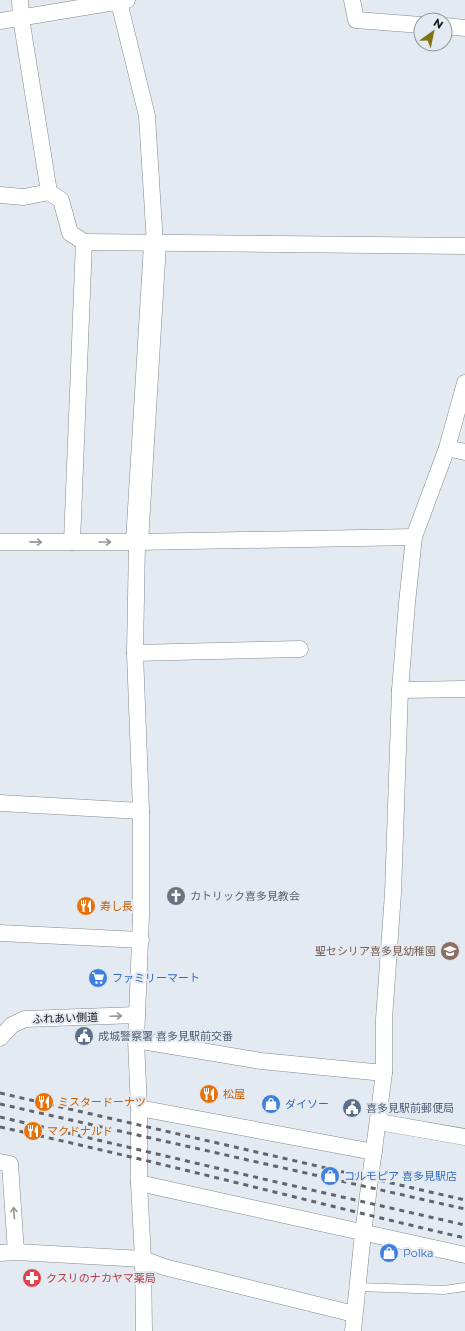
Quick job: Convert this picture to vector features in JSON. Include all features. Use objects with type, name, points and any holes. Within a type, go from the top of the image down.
[{"type":"street","points":[[20,0],[21,18],[49,192]]},
{"type":"street","points":[[352,0],[356,20],[413,24]]},
{"type":"street","points":[[0,22],[123,1],[147,116],[155,244],[137,542],[135,653],[141,811],[141,940],[136,1040],[144,1331]]},
{"type":"street","points":[[453,27],[465,28]]},
{"type":"street","points":[[0,195],[24,197],[49,192],[61,200],[70,233],[84,242],[155,244],[465,246]]},
{"type":"street","points":[[72,542],[84,242]]},
{"type":"street","points":[[353,1331],[363,1233],[379,1122],[384,1073],[384,1019],[392,893],[400,690],[414,537],[447,448],[465,383]]},
{"type":"street","points":[[447,448],[465,452]]},
{"type":"street","points":[[0,542],[137,542],[414,537]]},
{"type":"street","points":[[135,653],[300,650]]},
{"type":"street","points":[[400,690],[465,688]]},
{"type":"street","points":[[0,803],[141,811]]},
{"type":"street","points":[[0,933],[141,940]]},
{"type":"street","name":"ふれあい側道","points":[[0,1038],[12,1025],[25,1019],[137,1015]]},
{"type":"street","points":[[136,1040],[261,1061],[384,1073]]},
{"type":"street","points":[[139,1108],[374,1152]]},
{"type":"street","points":[[379,1122],[465,1137]]},
{"type":"street","points":[[0,1162],[10,1164],[16,1252]]},
{"type":"street","points":[[140,1183],[465,1255]]},
{"type":"street","points":[[0,1253],[16,1252],[143,1259],[164,1268],[354,1314]]},
{"type":"lane","points":[[358,1287],[444,1290],[465,1287]]},
{"type":"railway","points":[[0,1093],[465,1200]]},
{"type":"railway","points":[[0,1104],[465,1209]]},
{"type":"railway","points":[[0,1117],[465,1225]]},
{"type":"railway","points":[[0,1127],[465,1238]]},
{"type":"place","name":"カトリック喜多見教会","points":[[176,896]]},
{"type":"place","name":"寿し長","points":[[86,906]]},
{"type":"place","name":"聖セシリア喜多見幼稚園","points":[[450,951]]},
{"type":"place","name":"ファミリーマート","points":[[98,978]]},
{"type":"place","name":"成城警察署 喜多見駅前交番","points":[[84,1036]]},
{"type":"place","name":"松屋","points":[[209,1094]]},
{"type":"place","name":"ミスタードーナツ","points":[[44,1102]]},
{"type":"place","name":"ダイソー","points":[[271,1104]]},
{"type":"place","name":"喜多見駅前郵便局","points":[[352,1108]]},
{"type":"place","name":"マクドナルド","points":[[33,1131]]},
{"type":"place","name":"コルモピア 喜多見駅店","points":[[330,1176]]},
{"type":"place","name":"Polka","points":[[389,1253]]},
{"type":"place","name":"クスリのナカヤマ薬局","points":[[32,1278]]}]
